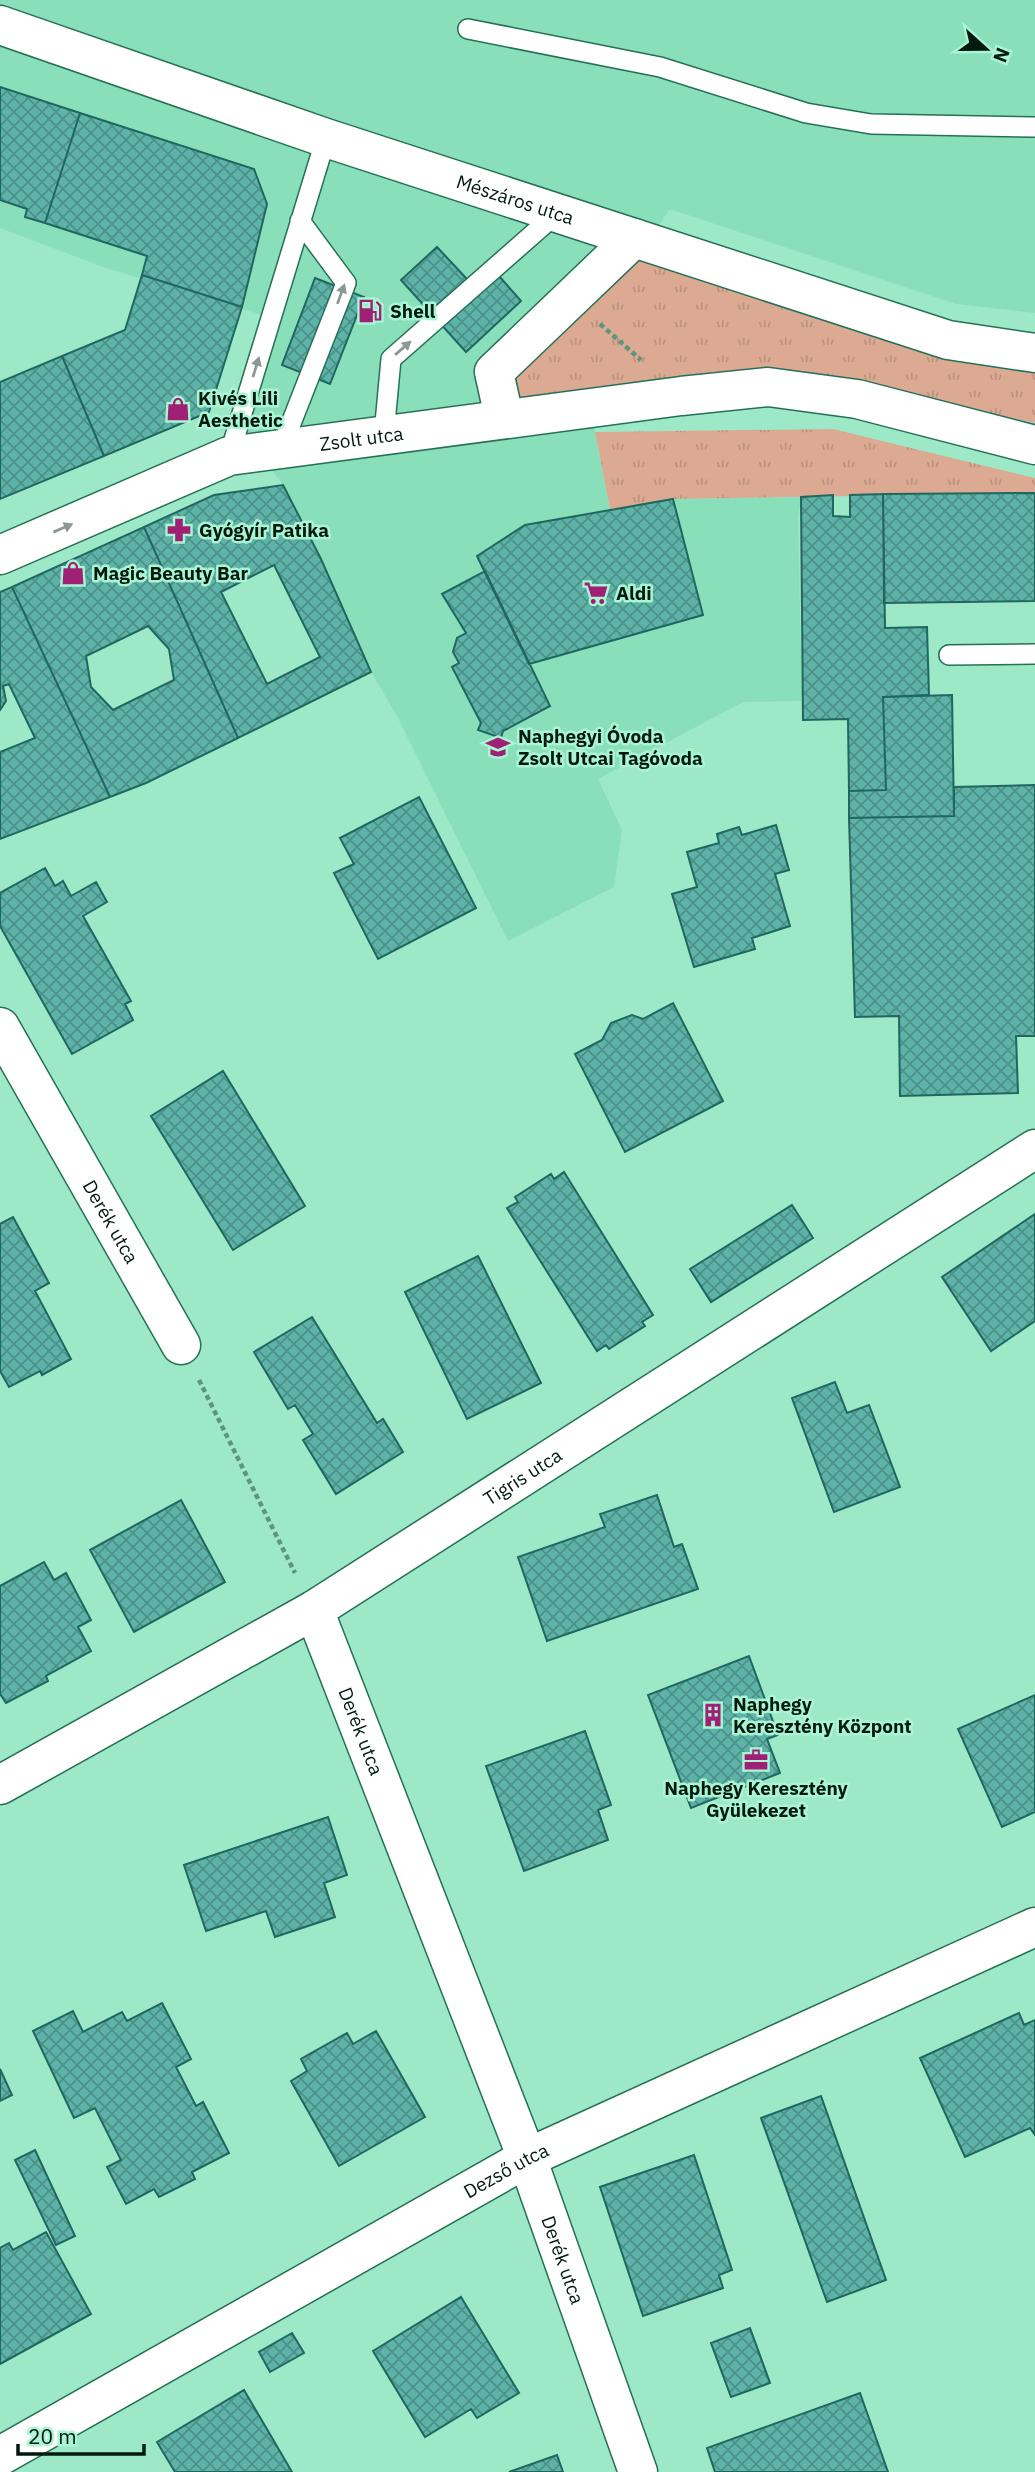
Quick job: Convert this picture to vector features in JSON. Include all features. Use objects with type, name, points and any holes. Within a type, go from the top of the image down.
[{"type":"street","name":"Mészáros utca","points":[[0,25],[326,138],[948,340],[1035,354]]},
{"type":"street","points":[[634,238],[494,372],[504,417],[768,387],[857,399],[1035,445]]},
{"type":"street","name":"Zsolt utca","points":[[0,555],[229,456],[504,417]]},
{"type":"street","name":"Derék utca","points":[[0,1027],[181,1345]]},
{"type":"street","name":"Tigris utca","points":[[0,1785],[314,1610],[1035,1149]]},
{"type":"street","name":"Derék utca","points":[[314,1610],[527,2158],[638,2472]]},
{"type":"street","name":"Dezső utca","points":[[0,2456],[527,2158],[1035,1927]]},
{"type":"lane","points":[[468,29],[660,67],[806,113],[871,124],[1035,127]]},
{"type":"lane","points":[[229,456],[326,138]]},
{"type":"lane","points":[[384,434],[391,359],[557,213]]},
{"type":"lane","points":[[281,449],[346,283],[300,221]]},
{"type":"lane","points":[[949,655],[1035,654]]},
{"type":"path","points":[[598,322],[633,353]]},
{"type":"path","points":[[181,1345],[314,1610]]},
{"type":"shaded area","points":[[0,0],[1035,0],[1035,313],[956,304],[670,209],[638,255],[592,389],[595,432],[610,509],[673,499],[801,497],[798,519],[802,701],[743,702],[598,779],[622,830],[614,887],[508,941],[396,714],[371,672],[321,559],[283,485],[243,431],[276,319],[106,268],[0,228]]},
{"type":"green space","points":[[638,255],[1035,365],[1035,423],[782,372],[516,400],[510,377]]},
{"type":"green space","points":[[833,429],[1035,478],[1035,493],[673,499],[610,509],[595,432]]},
{"type":"building","points":[[0,87],[80,113],[45,223],[25,217],[27,209],[0,200]]},
{"type":"building","points":[[80,113],[254,169],[267,204],[242,307],[142,275],[147,256],[45,223]]},
{"type":"building","points":[[437,247],[480,293],[499,276],[521,301],[466,352],[401,280]]},
{"type":"building","points":[[142,275],[242,307],[209,412],[104,456],[62,356],[125,330]]},
{"type":"building","points":[[315,278],[364,297],[330,384],[282,365]]},
{"type":"building","points":[[62,356],[104,456],[0,499],[0,382]]},
{"type":"building","points":[[283,485],[321,559],[371,672],[238,738],[144,527],[214,495]],"holes":[[[274,565],[320,657],[267,684],[221,592]]]},
{"type":"building","points":[[1035,493],[1035,601],[884,603],[883,494]]},
{"type":"building","points":[[883,494],[885,628],[927,627],[929,695],[883,697],[886,790],[849,791],[848,719],[803,720],[801,497],[833,495],[833,516],[850,517],[850,495]]},
{"type":"building","name":"Aldi","points":[[673,499],[703,615],[529,664],[477,556],[525,525]]},
{"type":"building","points":[[144,527],[238,738],[146,783],[110,797],[12,587]],"holes":[[[148,626],[169,649],[174,680],[113,710],[91,687],[86,656]]]},
{"type":"building","points":[[485,571],[550,706],[503,731],[501,738],[478,730],[481,723],[452,667],[459,663],[453,652],[457,638],[466,633],[442,594]]},
{"type":"building","points":[[12,587],[110,797],[0,839],[0,752],[35,738],[9,684],[3,686],[6,701],[0,710],[0,592]]},
{"type":"building","points":[[952,695],[954,816],[849,818],[849,791],[886,790],[883,697]]},
{"type":"building","points":[[1035,785],[1035,1036],[1016,1036],[1018,1093],[900,1096],[899,1016],[855,1017],[849,818],[954,816],[954,787]]},
{"type":"building","points":[[419,797],[476,908],[378,959],[334,873],[354,864],[340,838]]},
{"type":"building","points":[[776,825],[789,870],[775,874],[790,926],[752,938],[755,949],[694,967],[672,894],[697,887],[687,852],[719,843],[717,834],[739,827],[742,835]]},
{"type":"building","points":[[45,868],[55,886],[63,881],[71,896],[96,882],[107,902],[83,916],[131,1001],[125,1004],[133,1020],[72,1054],[0,926],[0,893]]},
{"type":"building","points":[[673,1003],[723,1101],[625,1152],[575,1054],[602,1040],[611,1023],[632,1015],[643,1019]]},
{"type":"building","points":[[223,1071],[305,1206],[233,1250],[151,1116]]},
{"type":"building","points":[[564,1172],[653,1315],[642,1322],[645,1326],[609,1349],[606,1345],[597,1351],[507,1208],[518,1202],[515,1197],[551,1174],[554,1179]]},
{"type":"building","points":[[792,1205],[813,1238],[711,1302],[690,1269]]},
{"type":"building","points":[[1035,1214],[1035,1321],[991,1351],[942,1277]]},
{"type":"building","points":[[13,1217],[49,1283],[35,1291],[71,1359],[42,1375],[40,1371],[9,1387],[0,1371],[0,1224]]},
{"type":"building","points":[[478,1256],[541,1383],[467,1419],[405,1292]]},
{"type":"building","points":[[312,1317],[377,1423],[383,1419],[403,1452],[336,1494],[303,1440],[313,1434],[295,1405],[288,1409],[254,1352]]},
{"type":"building","points":[[835,1382],[847,1413],[869,1405],[900,1487],[834,1512],[792,1398]]},
{"type":"building","points":[[657,1495],[674,1547],[682,1544],[698,1589],[547,1641],[518,1557],[605,1527],[600,1514]]},
{"type":"building","points":[[181,1500],[225,1582],[134,1632],[90,1550]]},
{"type":"building","points":[[44,1562],[54,1580],[66,1573],[91,1620],[78,1627],[91,1651],[46,1676],[48,1681],[6,1703],[0,1694],[0,1586]]},
{"type":"building","name":"Naphegy Keresztény Központ","points":[[749,1656],[778,1735],[767,1739],[780,1773],[691,1808],[648,1695]]},
{"type":"building","points":[[1035,1695],[1035,1812],[1002,1827],[958,1729]]},
{"type":"building","points":[[585,1731],[611,1805],[598,1810],[608,1840],[524,1871],[486,1766]]},
{"type":"building","points":[[328,1817],[347,1875],[324,1883],[335,1917],[275,1937],[266,1911],[206,1931],[184,1865]]},
{"type":"building","points":[[162,2003],[191,2059],[176,2067],[196,2106],[203,2102],[229,2153],[192,2172],[195,2179],[159,2197],[154,2189],[126,2204],[107,2167],[121,2160],[95,2108],[74,2118],[33,2031],[73,2011],[83,2032],[122,2012],[127,2021]]},
{"type":"building","points":[[1019,2013],[1024,2025],[1035,2020],[1035,2135],[1030,2128],[965,2157],[920,2058]]},
{"type":"building","points":[[376,2031],[425,2117],[339,2166],[291,2081],[307,2071],[301,2059],[347,2033],[353,2044]]},
{"type":"building","points":[[0,2069],[12,2095],[0,2101]]},
{"type":"building","points":[[821,2096],[886,2280],[827,2302],[761,2118]]},
{"type":"building","points":[[35,2150],[75,2236],[56,2245],[15,2160]]},
{"type":"building","points":[[694,2155],[732,2270],[719,2275],[723,2288],[643,2316],[600,2187]]},
{"type":"building","points":[[46,2232],[91,2314],[0,2364],[0,2248],[9,2243],[13,2250]]},
{"type":"building","points":[[461,2297],[519,2393],[477,2418],[471,2409],[425,2437],[373,2351]]},
{"type":"building","points":[[750,2328],[770,2383],[731,2397],[711,2343]]},
{"type":"building","points":[[292,2333],[304,2353],[270,2372],[259,2352]]},
{"type":"building","points":[[244,2390],[292,2472],[175,2472],[157,2442]]},
{"type":"building","points":[[860,2393],[888,2472],[715,2472],[707,2448]]},
{"type":"building","points":[[557,2455],[563,2472],[509,2472]]},
{"type":"place","name":"Shell","points":[[370,311]]},
{"type":"place","name":"Kivés Lili Aesthetic","points":[[178,409]]},
{"type":"place","name":"Gyógyír Patika","points":[[179,530]]},
{"type":"place","name":"Magic Beauty Bar","points":[[73,573]]},
{"type":"place","name":"Aldi","points":[[596,593]]},
{"type":"place","name":"Naphegyi Óvoda Zsolt Utcai Tagóvoda","points":[[498,747]]},
{"type":"place","name":"Naphegy Keresztény Központ","points":[[713,1715]]},
{"type":"place","name":"Naphegy Keresztény Gyülekezet","points":[[756,1760]]}]
